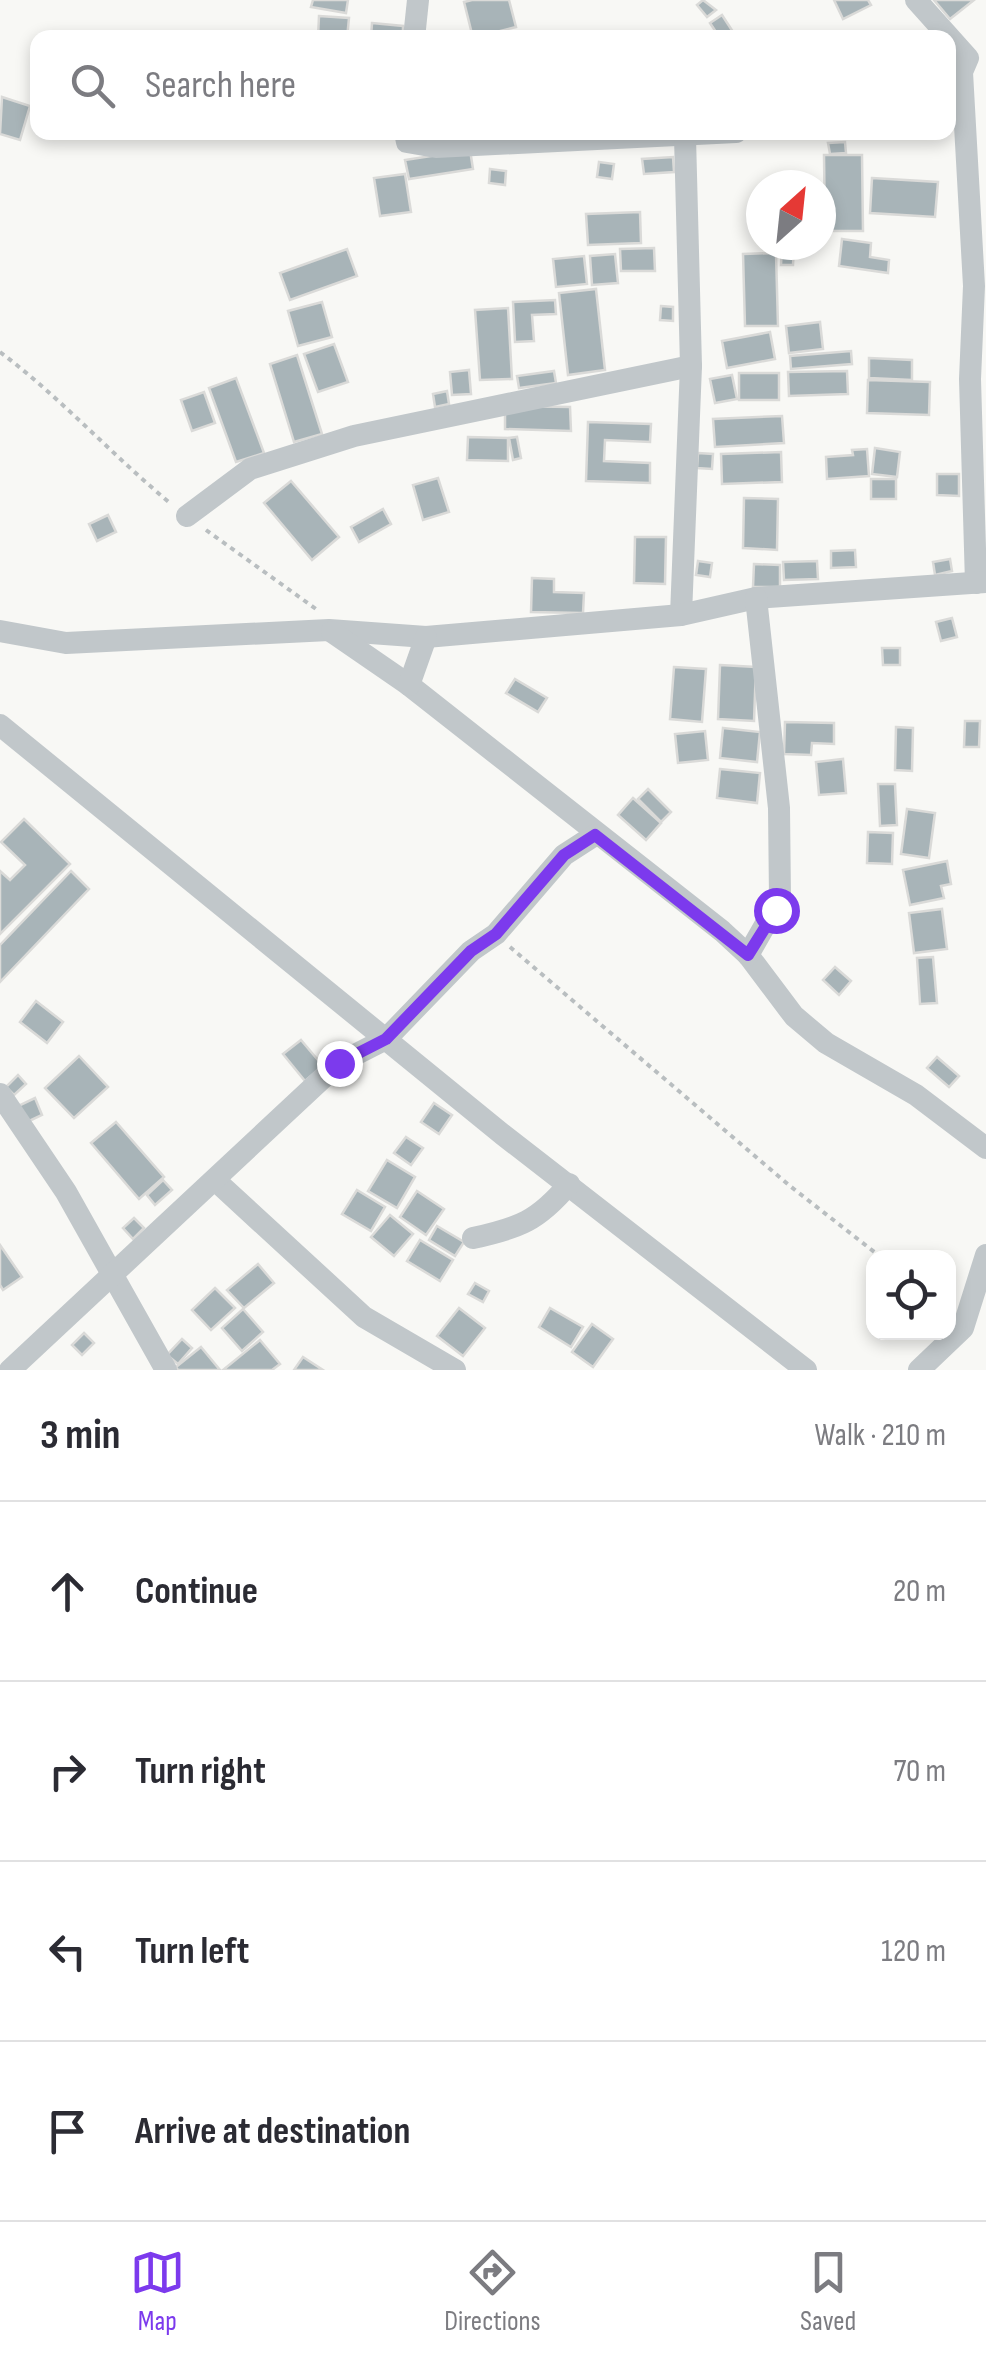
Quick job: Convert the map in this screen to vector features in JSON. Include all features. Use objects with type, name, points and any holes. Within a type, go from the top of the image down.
[{"type":"street","points":[[415,30],[418,0]]},
{"type":"street","points":[[916,0],[952,30]]},
{"type":"street","points":[[0,631],[66,643],[329,630],[426,637],[681,615],[756,598],[981,582],[980,281],[956,113],[962,72],[977,51],[956,33]]},
{"type":"street","points":[[406,140],[436,148],[617,140]]},
{"type":"street","points":[[681,615],[690,366],[685,140]]},
{"type":"street","points":[[186,516],[250,469],[354,436],[690,366]]},
{"type":"street","points":[[748,955],[780,899],[779,808],[756,598]]},
{"type":"street","points":[[329,630],[410,685],[748,955],[794,1016],[826,1043],[916,1095],[986,1148]]},
{"type":"street","points":[[410,685],[426,637]]},
{"type":"street","points":[[0,726],[386,1039],[806,1370]]},
{"type":"street","points":[[10,1370],[339,1063],[386,1039],[471,951],[496,934],[564,855],[595,835]]},
{"type":"street","points":[[0,1094],[66,1192],[166,1370]]},
{"type":"street","points":[[216,1180],[364,1317],[455,1370]]},
{"type":"street","points":[[472,1238],[510,1230],[543,1215],[569,1184]]},
{"type":"street","points":[[919,1370],[964,1328],[986,1255]]},
{"type":"path","points":[[0,352],[40,381],[100,443],[186,516],[306,600],[329,630]]},
{"type":"path","points":[[496,934],[790,1186],[872,1250]]},
{"type":"building","points":[[313,0],[348,0],[346,13],[311,7]]},
{"type":"building","points":[[509,0],[516,27],[471,30],[464,2]]},
{"type":"building","points":[[703,0],[716,10],[707,17],[697,5]]},
{"type":"building","points":[[834,0],[868,0],[871,5],[843,19]]},
{"type":"building","points":[[934,0],[974,0],[950,19]]},
{"type":"building","points":[[722,15],[732,30],[715,30],[710,23]]},
{"type":"building","points":[[319,16],[349,18],[348,30],[318,30]]},
{"type":"building","points":[[372,23],[403,26],[403,30],[372,30]]},
{"type":"building","points":[[2,97],[30,106],[20,140],[0,134]]},
{"type":"building","points":[[845,142],[846,153],[830,154],[828,143]]},
{"type":"building","points":[[470,150],[473,169],[409,179],[405,160]]},
{"type":"building","points":[[824,155],[862,155],[863,231],[836,231],[836,170],[824,170]]},
{"type":"building","points":[[673,157],[674,172],[644,174],[642,159]]},
{"type":"building","points":[[599,162],[614,164],[612,179],[597,177]]},
{"type":"building","points":[[490,169],[506,171],[505,185],[489,183]]},
{"type":"building","points":[[405,174],[411,212],[380,216],[374,178]]},
{"type":"building","points":[[872,178],[938,182],[935,217],[870,213]]},
{"type":"building","points":[[640,212],[641,243],[588,245],[586,214]]},
{"type":"building","points":[[842,239],[871,243],[870,257],[889,260],[888,273],[839,266]]},
{"type":"building","points":[[654,248],[655,271],[621,271],[620,249]]},
{"type":"building","points":[[347,249],[357,276],[290,300],[280,273]]},
{"type":"building","points":[[615,254],[618,283],[592,285],[590,256]]},
{"type":"building","points":[[743,254],[746,260],[776,260],[778,326],[745,326]]},
{"type":"building","points":[[584,256],[587,284],[556,287],[553,259]]},
{"type":"building","points":[[596,289],[605,370],[568,375],[559,293]]},
{"type":"building","points":[[555,300],[556,314],[532,315],[534,341],[515,342],[513,302]]},
{"type":"building","points":[[322,302],[332,337],[298,346],[288,311]]},
{"type":"building","points":[[661,306],[673,307],[673,321],[660,320]]},
{"type":"building","points":[[508,308],[512,379],[480,380],[475,310]]},
{"type":"building","points":[[820,322],[823,349],[789,353],[786,326]]},
{"type":"building","points":[[770,332],[775,359],[727,368],[722,341]]},
{"type":"building","points":[[334,344],[348,382],[318,392],[304,354]]},
{"type":"building","points":[[851,351],[852,364],[791,369],[790,356]]},
{"type":"building","points":[[297,355],[322,434],[294,442],[270,364]]},
{"type":"building","points":[[869,358],[912,360],[912,380],[869,378]]},
{"type":"building","points":[[469,370],[471,394],[452,395],[450,372]]},
{"type":"building","points":[[554,371],[556,383],[519,388],[517,376]]},
{"type":"building","points":[[847,371],[848,394],[789,396],[788,372]]},
{"type":"building","points":[[739,373],[779,373],[779,400],[739,400]]},
{"type":"building","points":[[732,375],[737,399],[715,403],[710,379]]},
{"type":"building","points":[[236,378],[264,453],[236,462],[209,388]]},
{"type":"building","points":[[868,380],[930,382],[929,415],[867,413]]},
{"type":"building","points":[[447,391],[449,404],[435,407],[433,394]]},
{"type":"building","points":[[204,392],[215,423],[192,431],[181,400]]},
{"type":"building","points":[[505,406],[570,407],[571,431],[505,429]]},
{"type":"building","points":[[782,416],[784,443],[715,447],[713,419]]},
{"type":"building","points":[[588,422],[651,424],[650,442],[605,440],[604,461],[650,463],[650,483],[586,481]]},
{"type":"building","points":[[468,437],[508,438],[508,461],[467,460]]},
{"type":"building","points":[[517,437],[521,458],[513,460],[509,438]]},
{"type":"building","points":[[875,448],[900,452],[897,477],[872,474]]},
{"type":"building","points":[[867,449],[869,476],[827,479],[826,457],[853,455],[852,450]]},
{"type":"building","points":[[781,452],[782,482],[722,484],[721,454]]},
{"type":"building","points":[[698,453],[713,454],[712,469],[697,468]]},
{"type":"building","points":[[937,474],[959,474],[959,496],[937,495]]},
{"type":"building","points":[[438,478],[449,512],[423,520],[413,485]]},
{"type":"building","points":[[871,479],[896,479],[896,499],[871,499]]},
{"type":"building","points":[[291,481],[339,537],[312,560],[264,503]]},
{"type":"building","points":[[744,498],[778,499],[777,550],[743,548]]},
{"type":"building","points":[[383,509],[391,524],[359,542],[351,527]]},
{"type":"building","points":[[108,515],[116,532],[97,541],[89,524]]},
{"type":"building","points":[[635,537],[666,537],[665,584],[634,583]]},
{"type":"building","points":[[855,550],[856,567],[831,568],[831,551]]},
{"type":"building","points":[[950,559],[952,571],[935,575],[933,562]]},
{"type":"building","points":[[698,561],[712,563],[710,577],[696,575]]},
{"type":"building","points":[[817,561],[818,579],[784,580],[783,562]]},
{"type":"building","points":[[754,564],[780,565],[780,587],[753,587]]},
{"type":"building","points":[[532,578],[554,579],[554,592],[584,593],[583,613],[531,612]]},
{"type":"building","points":[[952,618],[957,637],[941,641],[936,622]]},
{"type":"building","points":[[882,648],[900,648],[900,665],[883,665]]},
{"type":"building","points":[[720,665],[756,667],[754,721],[718,719]]},
{"type":"building","points":[[674,667],[706,669],[702,722],[670,719]]},
{"type":"building","points":[[515,679],[547,698],[538,712],[506,693]]},
{"type":"building","points":[[965,721],[980,721],[979,747],[964,747]]},
{"type":"building","points":[[785,722],[834,723],[834,744],[812,743],[811,755],[784,754]]},
{"type":"building","points":[[896,727],[913,728],[912,771],[895,770]]},
{"type":"building","points":[[723,728],[760,732],[757,762],[720,758]]},
{"type":"building","points":[[705,731],[708,760],[678,763],[675,734]]},
{"type":"building","points":[[843,759],[846,793],[819,795],[816,762]]},
{"type":"building","points":[[720,769],[760,773],[757,803],[717,798]]},
{"type":"building","points":[[878,784],[895,784],[897,825],[880,826]]},
{"type":"building","points":[[648,789],[671,812],[661,822],[638,799]]},
{"type":"building","points":[[633,798],[661,823],[646,840],[618,815]]},
{"type":"building","points":[[907,809],[935,813],[929,858],[901,854]]},
{"type":"building","points":[[24,819],[70,864],[0,934],[0,871],[10,880],[25,865],[1,842]]},
{"type":"building","points":[[868,832],[893,833],[892,864],[867,863]]},
{"type":"building","points":[[947,861],[951,884],[941,886],[944,898],[910,905],[903,870]]},
{"type":"building","points":[[71,871],[89,889],[0,982],[0,945]]},
{"type":"building","points":[[942,909],[947,949],[914,953],[909,913]]},
{"type":"building","points":[[933,957],[937,1003],[920,1004],[917,958]]},
{"type":"building","points":[[835,967],[851,981],[839,995],[823,980]]},
{"type":"building","points":[[36,1001],[63,1022],[47,1043],[20,1022]]},
{"type":"building","points":[[301,1040],[323,1066],[305,1081],[283,1054]]},
{"type":"building","points":[[79,1056],[108,1087],[74,1118],[45,1088]]},
{"type":"building","points":[[937,1057],[959,1076],[949,1087],[927,1068]]},
{"type":"building","points":[[18,1075],[26,1084],[14,1095],[6,1087]]},
{"type":"building","points":[[35,1098],[42,1115],[25,1123],[18,1106]]},
{"type":"building","points":[[434,1103],[452,1115],[439,1134],[421,1122]]},
{"type":"building","points":[[116,1122],[164,1177],[139,1199],[91,1143]]},
{"type":"building","points":[[406,1137],[423,1148],[411,1165],[394,1153]]},
{"type":"building","points":[[387,1160],[415,1177],[397,1208],[368,1191]]},
{"type":"building","points":[[163,1180],[172,1190],[155,1205],[147,1195]]},
{"type":"building","points":[[357,1190],[385,1207],[371,1231],[342,1214]]},
{"type":"building","points":[[417,1191],[444,1209],[426,1235],[400,1217]]},
{"type":"building","points":[[390,1215],[413,1234],[394,1256],[371,1237]]},
{"type":"building","points":[[134,1218],[144,1228],[133,1239],[123,1228]]},
{"type":"building","points":[[437,1226],[464,1242],[455,1256],[429,1240]]},
{"type":"building","points":[[420,1240],[453,1260],[440,1281],[407,1261]]},
{"type":"building","points":[[0,1245],[22,1277],[3,1290],[0,1285]]},
{"type":"building","points":[[258,1264],[274,1283],[244,1308],[227,1290]]},
{"type":"building","points":[[475,1283],[489,1291],[483,1302],[468,1294]]},
{"type":"building","points":[[215,1288],[235,1308],[211,1330],[192,1310]]},
{"type":"building","points":[[459,1308],[485,1328],[463,1356],[437,1336]]},
{"type":"building","points":[[550,1308],[583,1327],[571,1347],[539,1327]]},
{"type":"building","points":[[243,1309],[263,1332],[242,1351],[222,1328]]},
{"type":"building","points":[[592,1324],[613,1339],[593,1367],[572,1352]]},
{"type":"building","points":[[84,1333],[94,1343],[82,1355],[72,1345]]},
{"type":"building","points":[[182,1339],[192,1348],[178,1364],[167,1355]]},
{"type":"building","points":[[260,1340],[280,1364],[272,1370],[223,1370]]},
{"type":"building","points":[[201,1347],[220,1370],[178,1370],[176,1367]]},
{"type":"building","points":[[303,1357],[323,1370],[294,1370]]},
{"type":"route","points":[[339,1063],[386,1039],[471,951],[496,934],[564,855],[595,835],[748,955],[776,910]]}]
